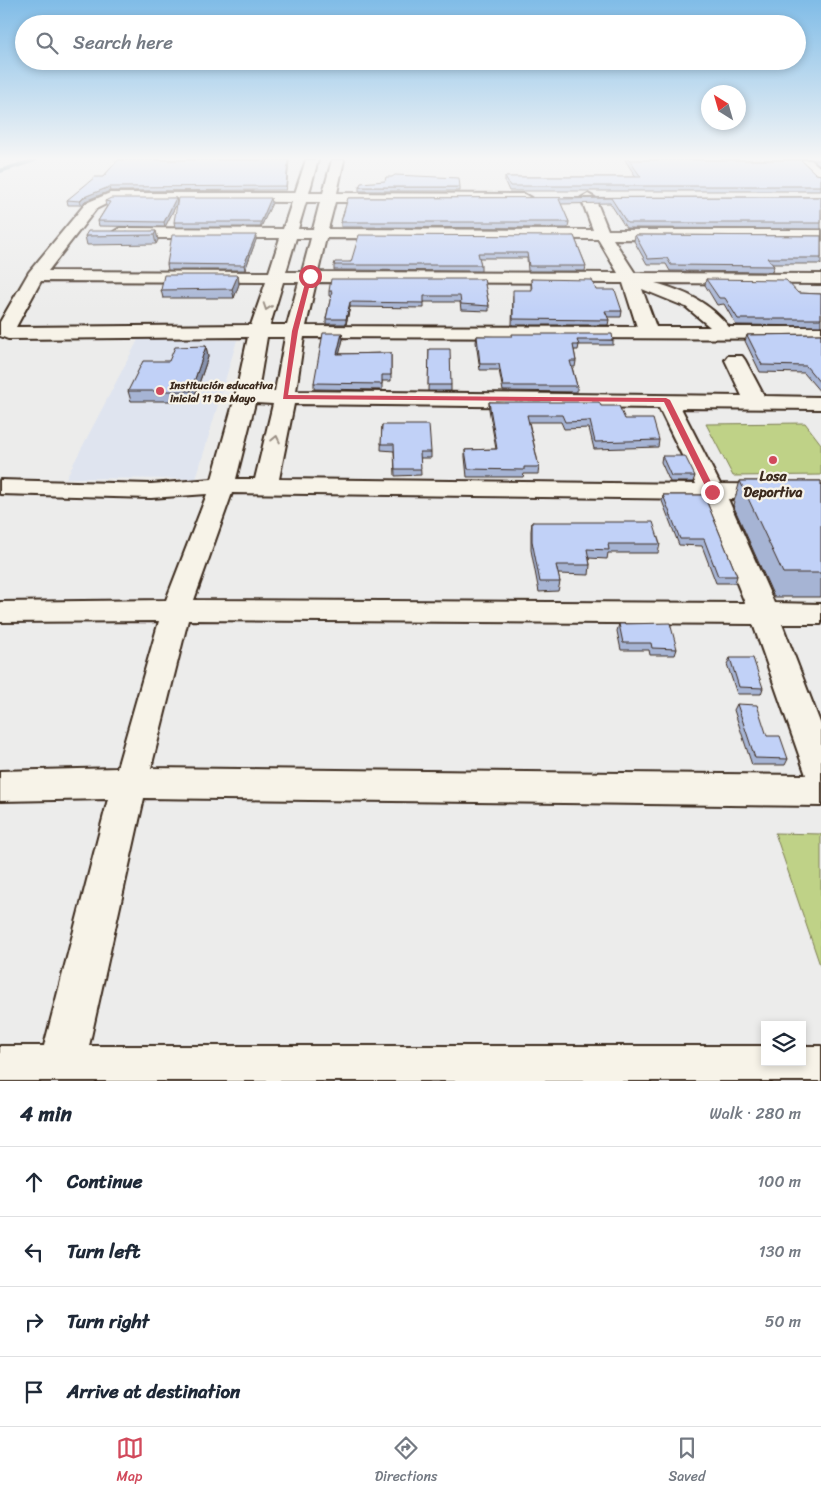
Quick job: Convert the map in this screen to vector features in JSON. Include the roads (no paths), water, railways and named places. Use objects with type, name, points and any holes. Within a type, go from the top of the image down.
[{"type":"street","points":[[87,210],[35,276],[6,328],[8,333],[259,331],[649,334],[821,333]]},
{"type":"street","points":[[59,1075],[130,784],[176,610],[222,486],[246,397],[259,331],[278,276],[297,210]]},
{"type":"street","points":[[265,486],[285,397],[295,331],[326,210]]},
{"type":"street","points":[[590,210],[630,281],[649,334]]},
{"type":"street","points":[[69,232],[89,232]]},
{"type":"street","points":[[108,232],[821,235]]},
{"type":"street","points":[[35,276],[310,276],[630,281],[821,279]]},
{"type":"street","points":[[630,281],[686,298],[714,318],[725,334]]},
{"type":"street","points":[[735,360],[757,404]]},
{"type":"street","points":[[246,397],[666,400],[757,404],[821,403]]},
{"type":"street","points":[[666,400],[712,492],[764,614],[821,770]]},
{"type":"street","points":[[0,487],[151,491],[222,486],[265,486],[821,493]]},
{"type":"street","points":[[0,612],[176,610],[821,614]]},
{"type":"street","points":[[0,786],[130,784],[821,791]]},
{"type":"street","points":[[0,1069],[59,1075],[821,1069]]},
{"type":"place","name":"Institución educativa inicial 11 De Mayo","points":[[160,391]]},
{"type":"place","name":"Losa Deportiva","points":[[773,460]]}]
